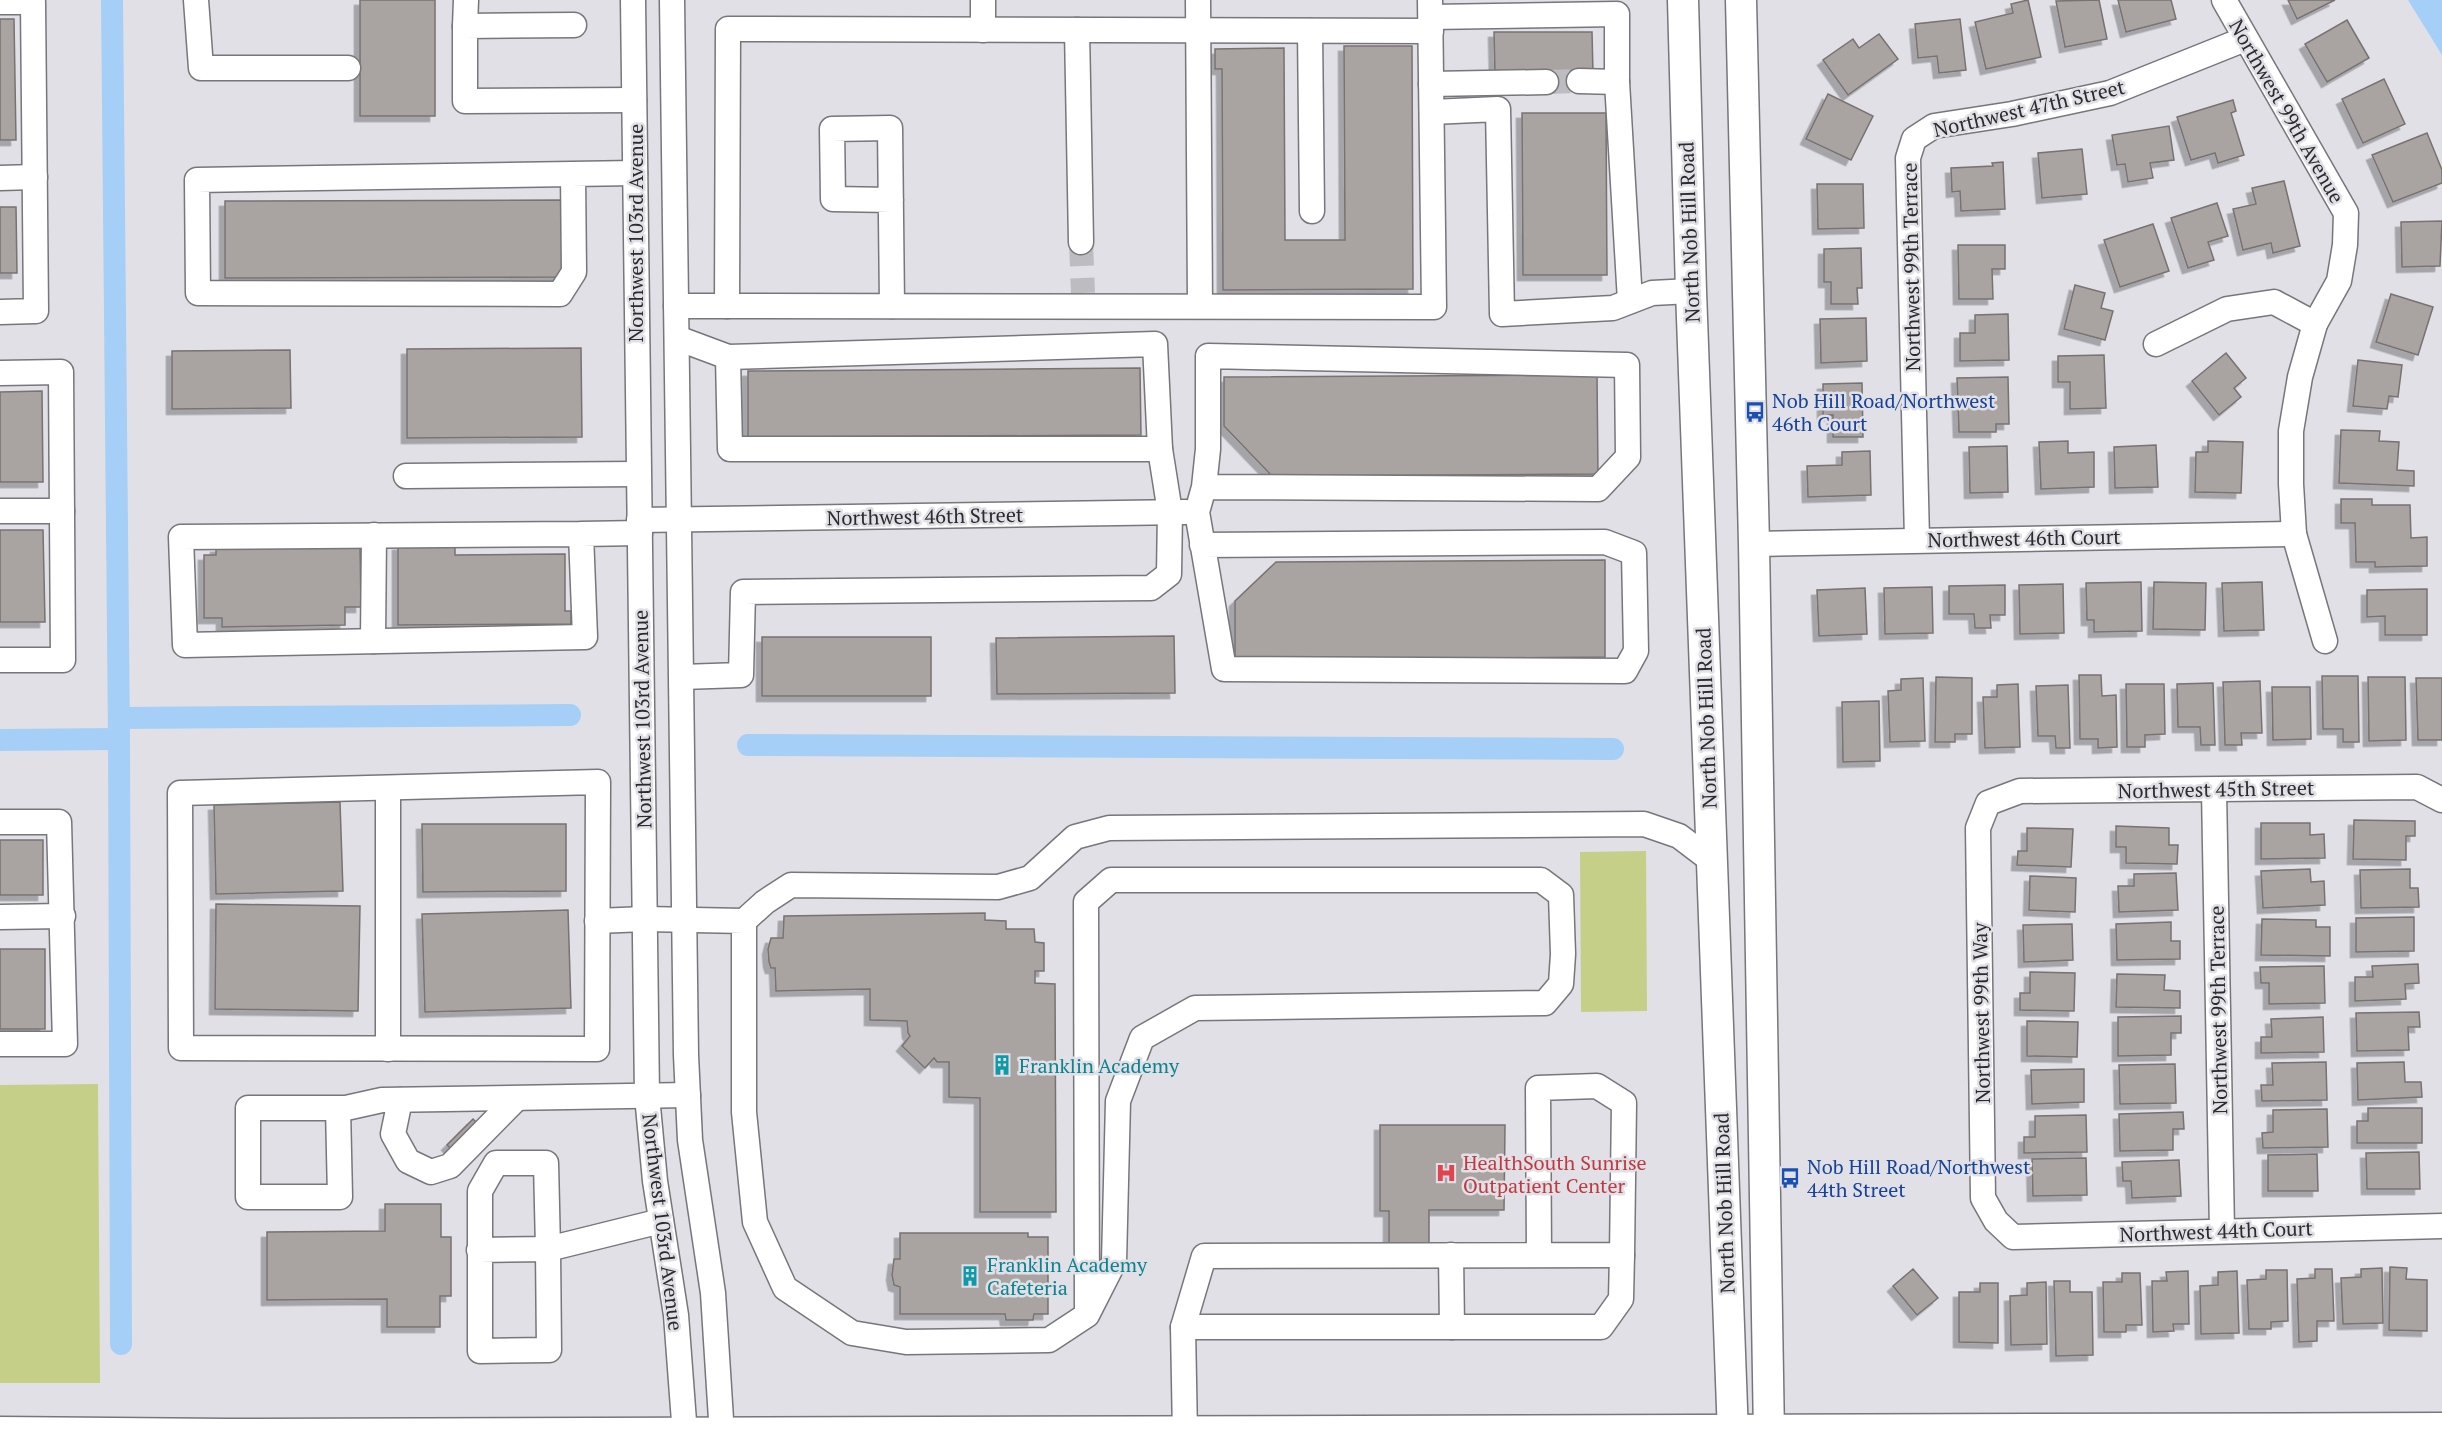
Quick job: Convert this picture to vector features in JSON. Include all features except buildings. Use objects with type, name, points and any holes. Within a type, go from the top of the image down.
[{"type":"main road","name":"North Nob Hill Road","points":[[1683,0],[1691,291],[1732,1431]]},
{"type":"main road","name":"North Nob Hill Road","points":[[1741,0],[1754,544],[1769,1432]]},
{"type":"street","points":[[196,0],[201,68],[348,68]]},
{"type":"street","points":[[466,0],[465,101],[634,100]]},
{"type":"street","name":"Northwest 103rd Avenue","points":[[633,0],[647,1096],[655,1181],[676,1315],[684,1432]]},
{"type":"street","name":"Northwest 103rd Avenue","points":[[672,0],[688,1095],[693,1167],[713,1293],[722,1432]]},
{"type":"street","points":[[983,0],[983,30]]},
{"type":"street","points":[[1198,0],[1200,306]]},
{"type":"street","name":"Northwest 99th Avenue","points":[[2224,0],[2346,213],[2345,245],[2339,282],[2315,324],[2300,377],[2291,431],[2294,534],[2325,641]]},
{"type":"street","points":[[0,2],[33,2],[36,311],[0,312]]},
{"type":"street","points":[[727,306],[728,29],[1310,31],[1431,16],[1617,14],[1617,82],[1630,301]]},
{"type":"street","points":[[676,306],[892,306],[1083,300],[1200,306],[1434,307],[1431,16]]},
{"type":"street","points":[[465,26],[574,26]]},
{"type":"street","points":[[1077,30],[1081,242]]},
{"type":"street","points":[[1310,31],[1312,211]]},
{"type":"street","name":"Northwest 47th Street","points":[[1914,139],[1934,126],[2012,114],[2110,93],[2245,39]]},
{"type":"street","points":[[1579,81],[1617,82]]},
{"type":"street","points":[[1431,84],[1546,82]]},
{"type":"street","points":[[1432,112],[1498,109],[1502,314],[1613,308],[1652,293],[1691,291]]},
{"type":"street","name":"Northwest 99th Terrace","points":[[1914,139],[1908,158],[1917,540]]},
{"type":"street","points":[[573,174],[574,272],[560,294],[198,293],[197,180],[635,173]]},
{"type":"street","points":[[0,178],[35,177]]},
{"type":"street","points":[[891,200],[892,306]]},
{"type":"street","points":[[2156,344],[2227,309],[2274,302],[2315,324]]},
{"type":"street","points":[[676,338],[728,357],[1155,344],[1160,449],[1170,512],[1169,574],[1151,588],[743,592],[741,675],[682,677]]},
{"type":"street","points":[[1202,546],[1605,542],[1634,554],[1636,651],[1625,671],[1224,669],[1202,546],[1204,487],[1208,450],[1208,356],[1627,365],[1628,457],[1598,489],[1204,487]]},
{"type":"street","points":[[728,357],[730,449],[1160,449]]},
{"type":"street","points":[[0,373],[60,372],[63,660],[0,660]]},
{"type":"street","points":[[406,476],[638,474]]},
{"type":"street","points":[[0,511],[62,511]]},
{"type":"street","name":"Northwest 46th Street","points":[[373,641],[185,645],[181,537],[582,534],[679,520],[1204,512]]},
{"type":"street","points":[[374,535],[373,641],[585,637],[582,534]]},
{"type":"street","name":"Northwest 46th Court","points":[[1754,544],[2294,534]]},
{"type":"street","points":[[598,782],[597,921],[597,1049],[181,1048],[180,793],[598,782]]},
{"type":"street","name":"Northwest 45th Street","points":[[1988,803],[2020,791],[2417,787],[2442,800]]},
{"type":"street","points":[[388,788],[388,1049]]},
{"type":"street","name":"Northwest 99th Terrace","points":[[2214,790],[2222,1231]]},
{"type":"street","name":"Northwest 99th Way","points":[[1988,803],[1978,828],[1983,1198],[1996,1221]]},
{"type":"street","points":[[0,822],[59,822],[65,1044],[0,1044]]},
{"type":"street","points":[[597,921],[645,919],[744,921],[765,902],[791,885],[998,887],[1030,878],[1075,837],[1109,828],[1644,824],[1679,836],[1712,861]]},
{"type":"street","points":[[744,921],[744,1112],[755,1222],[785,1288],[852,1333],[906,1342],[1049,1340],[1087,1315],[1114,1262],[1118,1101],[1142,1038],[1195,1008],[1545,1003],[1561,984],[1563,954],[1561,895],[1541,880],[1111,880],[1086,902],[1084,950],[1087,1315]]},
{"type":"street","points":[[0,917],[63,916]]},
{"type":"street","points":[[1183,1327],[1601,1327],[1621,1299],[1624,1103],[1597,1086],[1538,1088],[1539,1255]]},
{"type":"street","points":[[338,1108],[339,1197],[248,1197],[248,1108],[338,1108],[382,1100],[688,1095]]},
{"type":"street","points":[[400,1100],[393,1134],[408,1161],[431,1172],[450,1166],[516,1099]]},
{"type":"street","points":[[546,1162],[548,1249],[549,1350],[480,1351],[478,1250],[480,1191],[496,1163],[546,1162]]},
{"type":"street","points":[[478,1250],[548,1249],[661,1221]]},
{"type":"street","name":"Northwest 44th Court","points":[[1996,1221],[2013,1237],[2442,1226]]},
{"type":"street","points":[[1451,1255],[1452,1327]]},
{"type":"street","points":[[1185,1432],[1183,1327],[1204,1256],[1622,1255]]},
{"type":"street","points":[[0,1429],[227,1433],[1769,1432],[2442,1425]]},
{"type":"green space","points":[[1646,851],[1647,1011],[1581,1012],[1580,852]]},
{"type":"green space","points":[[98,1084],[100,1383],[0,1383],[0,1085]]},
{"type":"water","points":[[2408,0],[2442,0],[2442,55]]},
{"type":"waterway","points":[[112,0],[119,739],[121,1344]]},
{"type":"waterway","points":[[119,718],[570,715]]},
{"type":"waterway","points":[[0,740],[119,739]]},
{"type":"waterway","points":[[748,745],[1613,749]]},
{"type":"tunnel","points":[[1546,82],[1579,81]]},
{"type":"tunnel","points":[[1081,242],[1083,293]]},
{"type":"place","name":"Nob Hill Road/Northwest 46th Court","points":[[1755,412]]},
{"type":"place","name":"Franklin Academy","points":[[1002,1065]]},
{"type":"place","name":"HealthSouth Sunrise Outpatient Center","points":[[1446,1173]]},
{"type":"place","name":"Nob Hill Road/Northwest 44th Street","points":[[1790,1178]]},
{"type":"place","name":"Franklin Academy Cafeteria","points":[[970,1276]]}]
